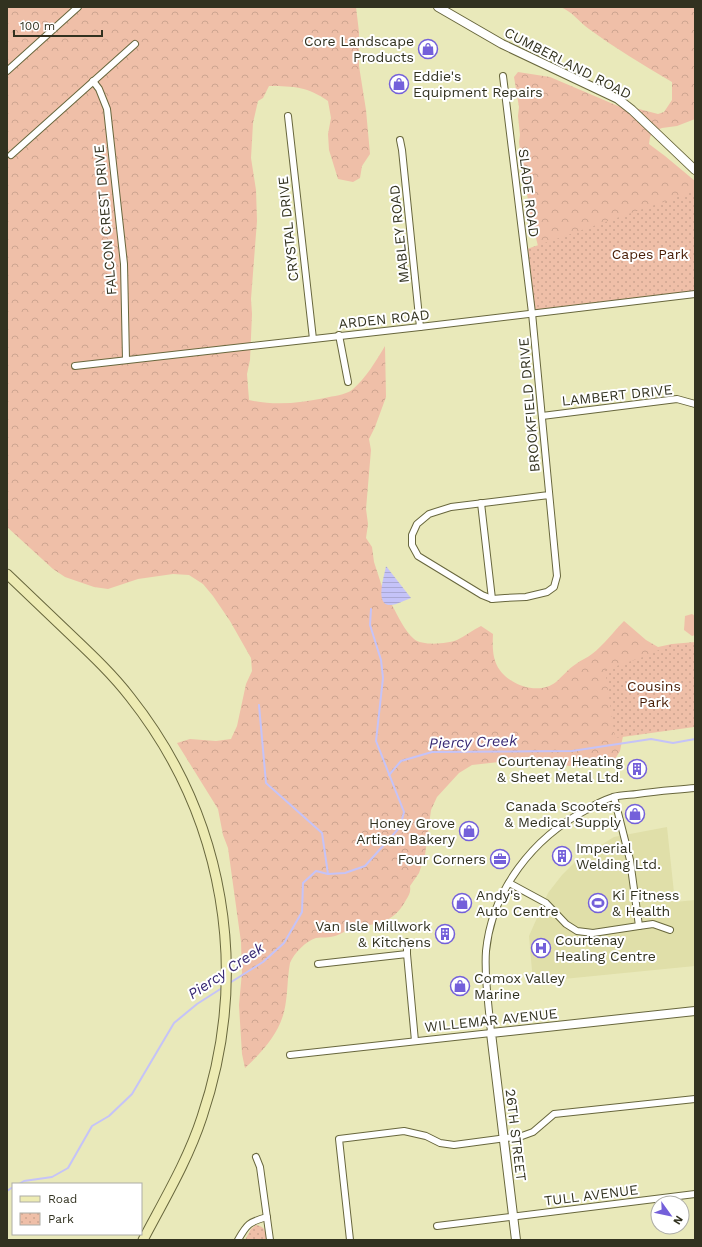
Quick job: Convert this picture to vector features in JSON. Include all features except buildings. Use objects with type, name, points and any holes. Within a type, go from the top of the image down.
[{"type":"main road","points":[[7,574],[114,677],[131,699],[158,736],[179,772],[196,810],[211,852],[221,905],[227,966],[223,1030],[202,1118],[189,1149],[143,1240]]},
{"type":"street","points":[[7,71],[78,7]]},
{"type":"street","name":"CUMBERLAND ROAD","points":[[438,7],[466,25],[502,44],[618,99],[632,110],[695,170]]},
{"type":"street","points":[[11,155],[135,44]]},
{"type":"street","name":"SLADE ROAD","points":[[503,76],[532,313]]},
{"type":"street","name":"FALCON CREST DRIVE","points":[[93,81],[99,89],[106,109],[124,264],[126,360]]},
{"type":"street","name":"CRYSTAL DRIVE","points":[[288,116],[313,339]]},
{"type":"street","name":"MABLEY ROAD","points":[[400,140],[420,327]]},
{"type":"street","name":"ARDEN ROAD","points":[[75,366],[695,294]]},
{"type":"street","name":"BROOKFIELD DRIVE","points":[[532,313],[557,576],[554,587],[547,592],[526,597],[492,599],[482,596],[428,563],[418,556],[412,545],[412,535],[417,524],[430,514],[451,507],[549,495]]},
{"type":"street","points":[[339,336],[348,382]]},
{"type":"street","name":"LAMBERT DRIVE","points":[[542,416],[677,399],[695,404]]},
{"type":"street","points":[[481,503],[492,599]]},
{"type":"street","points":[[491,1033],[486,950],[490,930],[498,905],[509,883],[526,858],[552,832],[572,817],[599,802],[614,797],[695,788]]},
{"type":"street","points":[[614,797],[630,860],[638,926]]},
{"type":"street","points":[[509,883],[546,903],[566,924],[577,931],[593,933],[653,924],[670,930]]},
{"type":"street","points":[[407,942],[415,1041]]},
{"type":"street","points":[[318,964],[407,954]]},
{"type":"street","name":"WILLEMAR AVENUE","points":[[290,1055],[695,1011]]},
{"type":"street","name":"26TH STREET","points":[[491,1033],[516,1240]]},
{"type":"street","points":[[350,1240],[339,1139],[404,1131],[426,1136],[440,1143],[454,1145],[522,1136],[533,1132],[554,1114],[695,1099]]},
{"type":"street","points":[[256,1157],[260,1167],[270,1240]]},
{"type":"street","name":"TULL AVENUE","points":[[437,1226],[695,1194]]},
{"type":"street","points":[[238,1240],[244,1229],[252,1221],[267,1217]]},
{"type":"shaded area","points":[[667,827],[675,902],[695,900],[695,966],[533,982],[529,936],[548,893],[562,875],[578,859],[614,837]]},
{"type":"green space","points":[[7,7],[356,7],[359,32],[359,66],[366,110],[370,154],[362,166],[360,178],[353,182],[338,179],[329,150],[328,134],[331,118],[328,101],[321,96],[300,88],[269,86],[263,98],[258,101],[253,123],[251,158],[256,190],[257,221],[251,299],[252,314],[250,360],[247,374],[249,400],[268,403],[287,403],[316,400],[346,393],[352,390],[362,380],[385,346],[386,397],[369,439],[371,450],[366,509],[368,524],[366,538],[372,547],[374,562],[388,605],[392,605],[407,631],[414,639],[423,643],[435,644],[453,641],[481,626],[493,634],[495,660],[501,671],[517,684],[534,688],[546,687],[556,682],[568,670],[590,655],[604,643],[624,621],[646,640],[658,647],[672,644],[687,645],[623,736],[620,751],[615,759],[584,766],[569,766],[537,761],[508,761],[472,765],[459,773],[437,797],[431,810],[425,855],[419,873],[410,886],[409,895],[401,908],[395,915],[383,922],[350,930],[333,937],[316,938],[308,942],[294,955],[290,963],[284,1012],[278,1028],[269,1043],[245,1068],[242,1054],[239,1005],[242,972],[241,942],[228,848],[223,835],[218,809],[177,743],[190,739],[216,741],[231,739],[237,726],[246,684],[252,671],[251,658],[230,621],[213,596],[203,584],[189,575],[173,574],[138,579],[108,589],[94,587],[65,577],[53,569],[7,527]]},
{"type":"green space","points":[[560,7],[695,7],[695,119],[677,126],[662,128],[654,131],[650,137],[649,144],[695,181],[695,284],[540,254],[530,214],[519,142],[519,107],[514,77],[518,72],[550,77],[618,106],[658,114],[664,112],[672,100],[672,82],[609,43],[585,26],[568,11]]},
{"type":"green space","name":"Capes Park","points":[[695,191],[695,294],[532,313],[524,250]]},
{"type":"green space","points":[[692,614],[695,616],[695,635],[692,636],[684,630],[685,616]]},
{"type":"green space","name":"Cousins Park","points":[[695,642],[695,739],[694,727],[615,738],[605,670],[643,657],[672,644]]},
{"type":"green space","points":[[256,1225],[263,1228],[267,1240],[245,1240],[251,1229]]},
{"type":"water","points":[[386,566],[411,598],[395,604],[385,604],[381,595]]},
{"type":"waterway","name":"Piercy Creek","points":[[228,984],[263,962],[284,943],[302,912],[303,883],[316,871],[328,874],[345,873],[365,866],[400,827],[404,812],[376,741],[383,678],[381,660],[370,625],[371,609]]},
{"type":"waterway","points":[[259,705],[266,783],[322,833],[328,874]]},
{"type":"waterway","name":"Piercy Creek","points":[[389,775],[401,761],[432,752],[572,751],[651,739],[673,743],[695,739]]},
{"type":"waterway","name":"Piercy Creek","points":[[21,1183],[24,1181],[52,1177],[68,1168],[92,1126],[109,1116],[132,1094],[174,1023],[197,1004],[222,988]]},
{"type":"waterway","name":"Piercy Creek","points":[[7,1191],[12,1188]]},
{"type":"place","name":"Core Landscape Products","points":[[428,49]]},
{"type":"place","name":"Eddie's Equipment Repairs","points":[[399,84]]},
{"type":"place","name":"Courtenay Heating & Sheet Metal Ltd.","points":[[637,769]]},
{"type":"place","name":"Canada Scooters & Medical Supply","points":[[635,814]]},
{"type":"place","name":"Honey Grove Artisan Bakery","points":[[469,831]]},
{"type":"place","name":"Imperial Welding Ltd.","points":[[562,856]]},
{"type":"place","name":"Four Corners","points":[[500,859]]},
{"type":"place","name":"Andy's Auto Centre","points":[[462,903]]},
{"type":"place","name":"Ki Fitness & Health","points":[[598,903]]},
{"type":"place","name":"Van Isle Millwork & Kitchens","points":[[445,934]]},
{"type":"place","name":"Courtenay Healing Centre","points":[[541,948]]},
{"type":"place","name":"Comox Valley Marine","points":[[460,986]]}]
